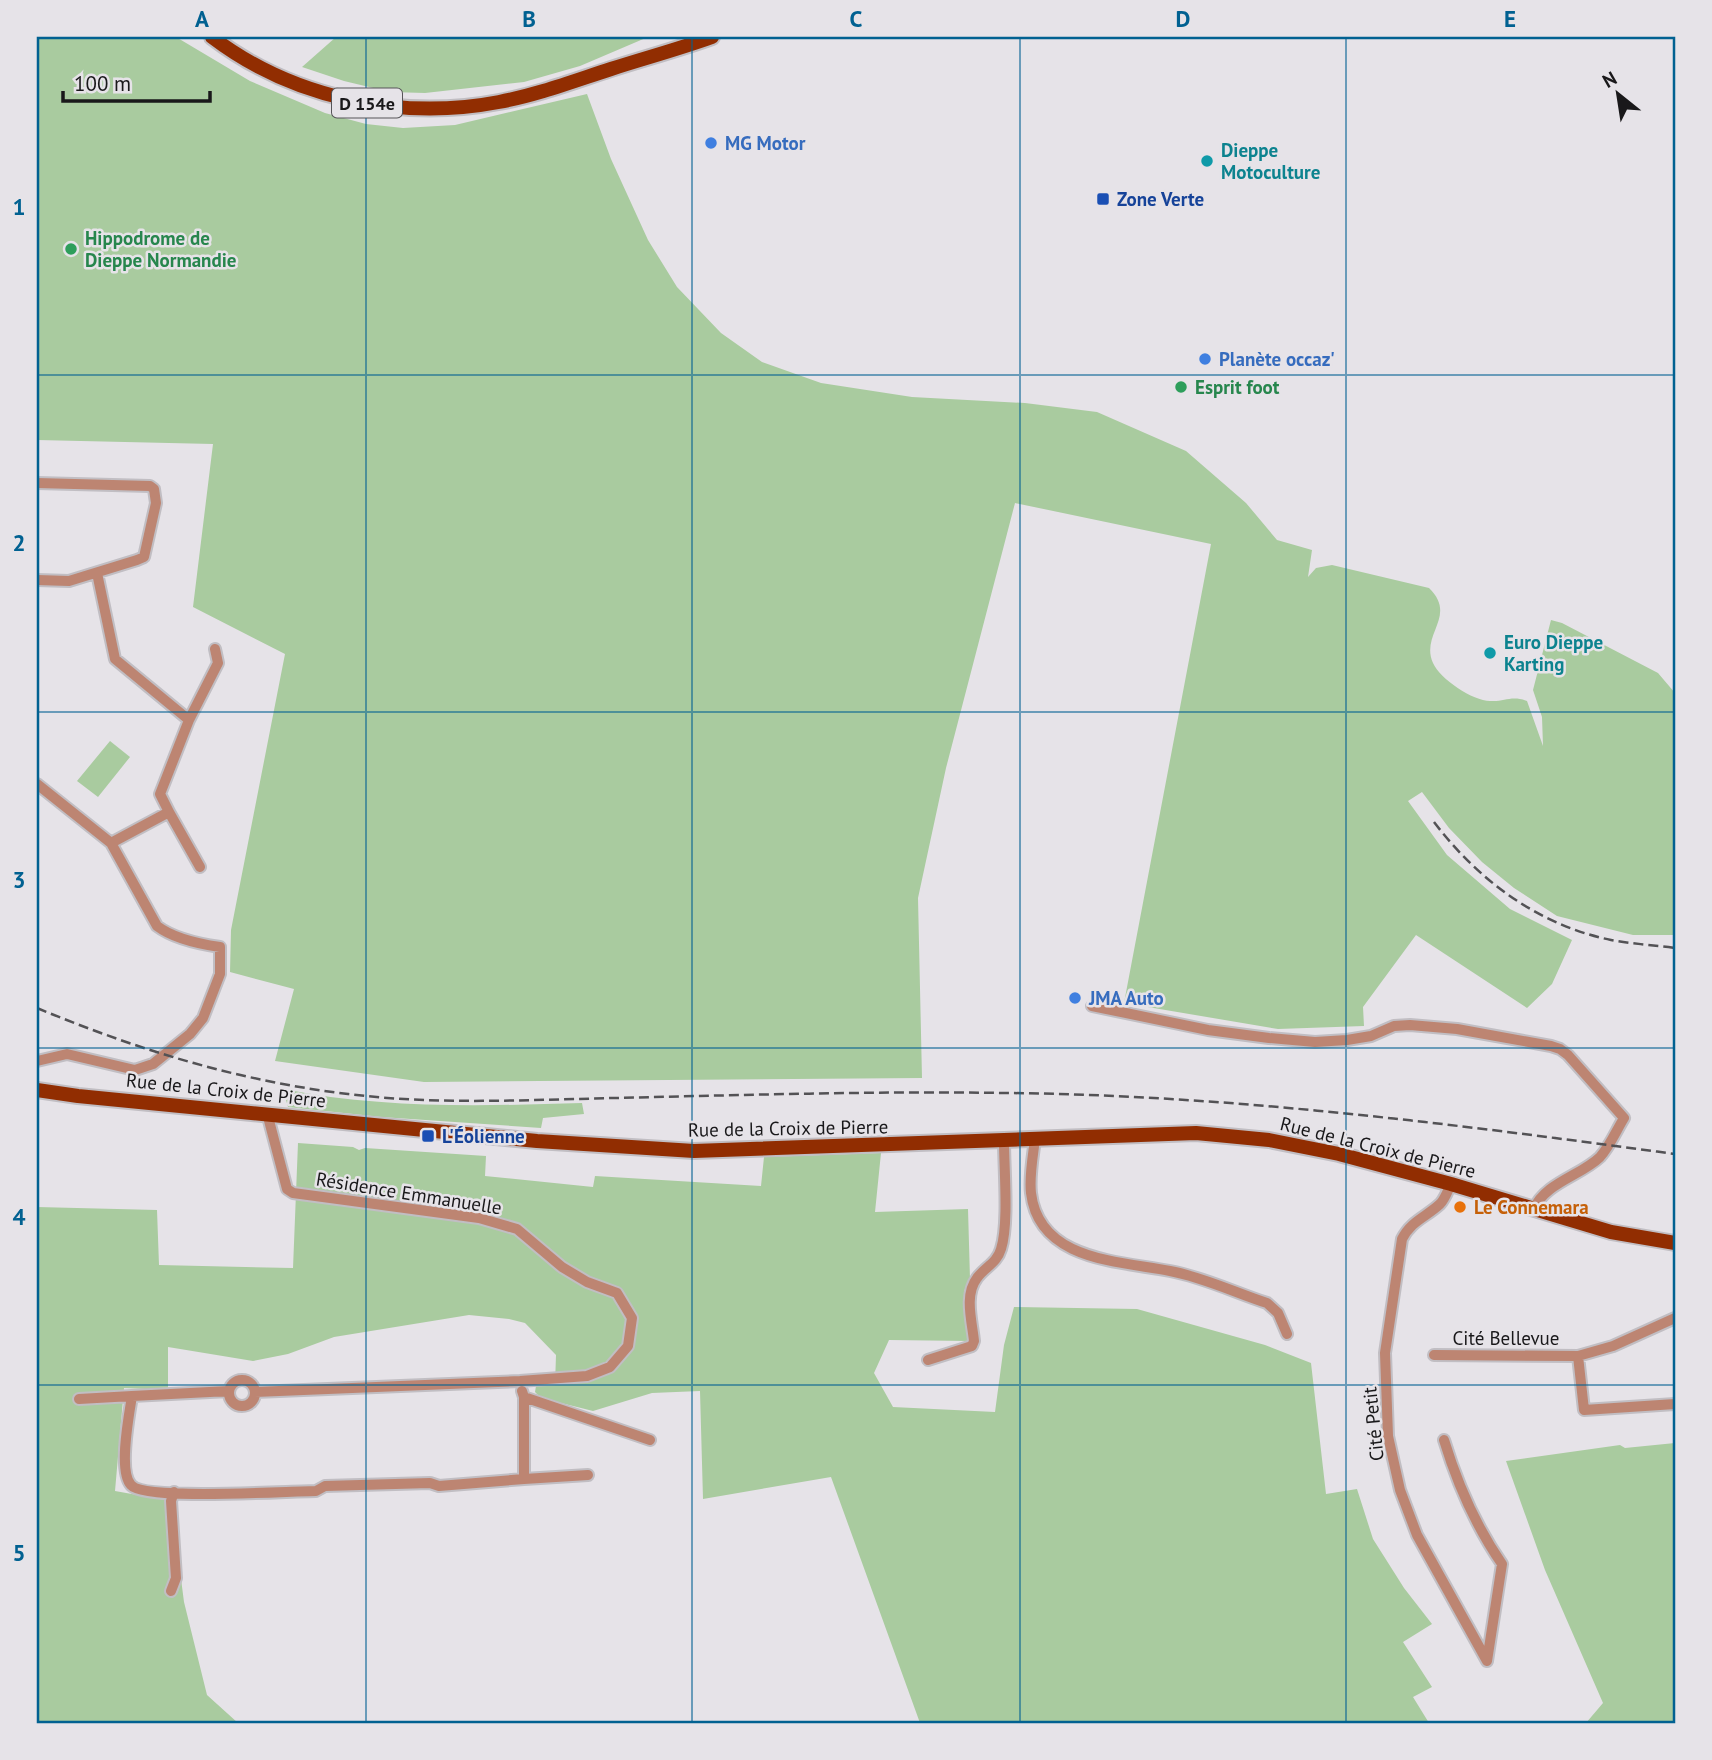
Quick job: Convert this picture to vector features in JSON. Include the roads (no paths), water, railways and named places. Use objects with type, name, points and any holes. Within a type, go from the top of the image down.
[{"type":"main road","name":"D 154e","points":[[212,37],[258,66],[299,85],[344,100],[428,108],[496,103],[536,94],[712,37]]},
{"type":"main road","name":"D 154e","points":[[608,70],[681,37]]},
{"type":"main road","name":"Rue de la Croix de Pierre","points":[[37,1090],[537,1141],[694,1151],[1196,1133],[1269,1140],[1339,1154],[1611,1232],[1675,1243]]},
{"type":"street","points":[[37,483],[140,485],[154,489],[156,503],[144,556],[137,561],[69,581],[37,580]]},
{"type":"street","points":[[97,573],[115,659],[188,720]]},
{"type":"street","points":[[200,867],[160,794],[188,720],[218,663],[215,649]]},
{"type":"street","points":[[37,784],[111,843],[157,926],[164,932],[220,947],[220,974],[202,1018],[190,1034],[148,1068],[135,1070],[67,1054],[37,1061]]},
{"type":"street","points":[[111,843],[169,812]]},
{"type":"street","points":[[1092,1006],[1208,1030],[1269,1038],[1315,1042],[1347,1040],[1394,1026],[1410,1025],[1457,1029],[1560,1049],[1623,1118],[1609,1145],[1599,1157],[1544,1193],[1534,1209]]},
{"type":"street","name":"Résidence Emmanuelle","points":[[255,1392],[587,1376],[610,1367],[628,1346],[632,1318],[617,1293],[587,1282],[562,1267],[517,1229],[479,1218],[293,1193],[287,1189],[267,1113]]},
{"type":"street","points":[[1035,1139],[1030,1190],[1033,1205],[1041,1222],[1064,1245],[1086,1256],[1174,1271],[1268,1303],[1278,1313],[1287,1334]]},
{"type":"street","points":[[928,1360],[972,1346],[974,1341],[971,1291],[977,1278],[996,1260],[1004,1236],[1004,1141]]},
{"type":"street","name":"Cité Petit","points":[[1444,1440],[1467,1505],[1502,1564],[1487,1661],[1417,1535],[1400,1490],[1388,1436],[1385,1353],[1402,1239],[1407,1228],[1442,1203],[1451,1184]]},
{"type":"street","name":"Cité Bellevue","points":[[1434,1355],[1578,1356],[1614,1346],[1675,1318]]},
{"type":"street","name":"Cité Bellevue","points":[[1578,1356],[1584,1410],[1675,1404]]},
{"type":"street","name":"Résidence Emmanuelle","points":[[241,1380],[250,1382],[255,1392],[251,1403],[243,1406],[233,1403],[229,1391],[233,1384],[241,1380]]},
{"type":"street","points":[[520,1381],[524,1397],[524,1479]]},
{"type":"street","name":"Résidence Emmanuelle","points":[[79,1399],[229,1391]]},
{"type":"street","points":[[132,1396],[127,1426],[127,1478],[133,1488],[143,1492],[183,1494],[303,1491],[325,1486],[430,1483],[439,1486],[588,1475]]},
{"type":"street","points":[[524,1397],[650,1440]]},
{"type":"street","points":[[171,1591],[176,1577],[171,1501],[174,1492]]},
{"type":"railway","points":[[1434,822],[1451,843],[1490,881],[1535,911],[1584,933],[1611,940],[1675,948]]},
{"type":"railway","points":[[37,1008],[151,1050],[228,1072],[307,1088],[414,1100],[858,1093],[1089,1095],[1341,1113],[1675,1154]]},
{"type":"place","name":"MG Motor","points":[[711,143]]},
{"type":"place","name":"Dieppe Motoculture","points":[[1207,161]]},
{"type":"place","name":"Zone Verte","points":[[1103,199]]},
{"type":"place","name":"Hippodrome de Dieppe Normandie","points":[[71,249]]},
{"type":"place","name":"Planète occaz'","points":[[1205,359]]},
{"type":"place","name":"Esprit foot","points":[[1181,387]]},
{"type":"place","name":"Euro Dieppe Karting","points":[[1490,653]]},
{"type":"place","name":"JMA Auto","points":[[1075,998]]},
{"type":"place","name":"L'Éolienne","points":[[428,1136]]},
{"type":"place","name":"Le Connemara","points":[[1460,1207]]}]
